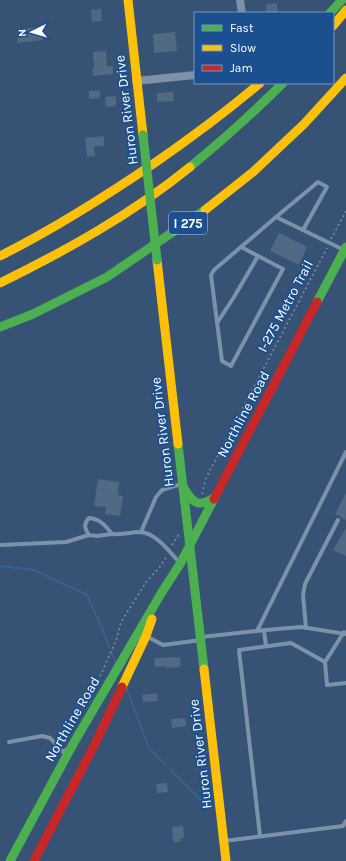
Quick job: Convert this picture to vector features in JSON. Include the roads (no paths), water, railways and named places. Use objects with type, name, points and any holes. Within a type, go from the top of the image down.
[{"type":"main road","name":"Huron River Drive","points":[[128,0],[136,81],[226,861]]},
{"type":"main road","points":[[331,12],[342,0]]},
{"type":"main road","points":[[334,25],[346,10]]},
{"type":"main road","name":"I 275","points":[[0,327],[33,314],[106,277],[196,217],[231,191],[267,159],[304,124],[346,78]]},
{"type":"main road","points":[[0,256],[51,229],[97,201],[200,131],[226,112],[259,84]]},
{"type":"main road","points":[[0,283],[36,266],[76,244],[111,223],[171,183],[225,139],[262,105],[282,84]]},
{"type":"main road","points":[[0,247],[35,231],[80,206],[97,201]]},
{"type":"main road","name":"Northline Road","points":[[10,861],[72,746],[190,546],[345,248]]},
{"type":"main road","points":[[182,484],[191,500],[196,503],[207,503],[215,497]]},
{"type":"main road","name":"Northline Road","points":[[34,861],[96,742],[146,636],[162,592]]},
{"type":"street","points":[[240,0],[242,12]]},
{"type":"street","points":[[136,81],[194,75]]},
{"type":"lane","points":[[241,247],[283,269],[231,366],[222,362],[211,275],[214,270],[276,217],[318,182],[327,187],[303,230]]},
{"type":"lane","points":[[276,217],[329,243],[345,248]]},
{"type":"lane","points":[[217,323],[258,256]]},
{"type":"lane","points":[[257,631],[346,452]]},
{"type":"lane","points":[[141,532],[156,497],[162,490],[182,484]]},
{"type":"lane","points":[[89,535],[85,526],[86,521],[89,518],[102,522],[112,534]]},
{"type":"lane","points":[[306,628],[303,595],[305,584],[338,520]]},
{"type":"lane","points":[[0,545],[66,542],[89,535],[97,536],[141,532],[153,537],[169,551],[180,564]]},
{"type":"lane","points":[[146,636],[163,645],[264,630],[306,628],[345,633],[325,662],[327,685],[346,683]]},
{"type":"lane","points":[[264,630],[266,646]]},
{"type":"lane","points":[[260,836],[239,650],[291,643],[325,662]]},
{"type":"lane","points":[[9,742],[42,736],[50,738],[63,752],[72,746]]},
{"type":"lane","points":[[224,841],[343,826],[346,821]]},
{"type":"waterway","points":[[0,566],[34,570],[87,595],[109,647]]},
{"type":"waterway","points":[[111,652],[116,662]]},
{"type":"waterway","points":[[127,690],[149,748],[165,764]]},
{"type":"waterway","points":[[170,769],[204,803]]}]
